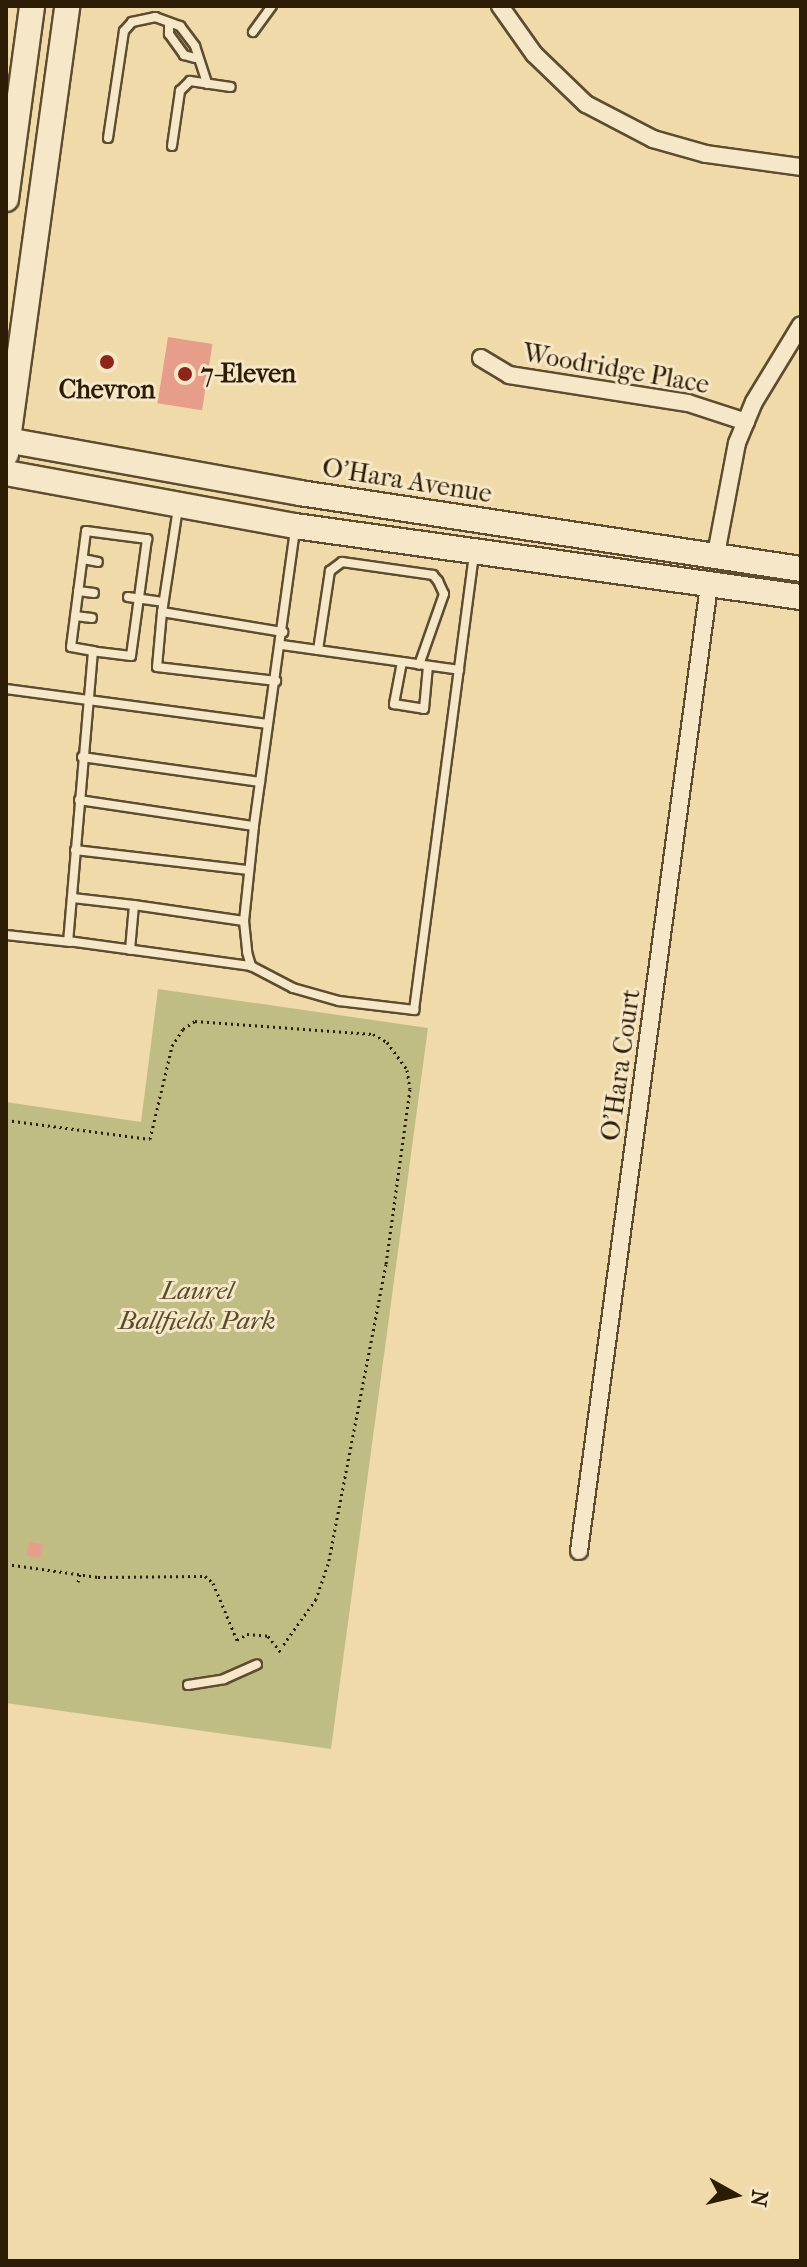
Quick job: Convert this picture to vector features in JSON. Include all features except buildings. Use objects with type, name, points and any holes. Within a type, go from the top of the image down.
[{"type":"main road","points":[[6,199],[32,6]]},
{"type":"main road","points":[[7,445],[67,6]]},
{"type":"main road","name":"O'Hara Avenue","points":[[7,445],[532,530],[716,554],[801,569]]},
{"type":"main road","points":[[6,473],[295,526],[801,597]]},
{"type":"street","points":[[500,6],[534,54],[586,104],[653,139],[706,154],[801,167]]},
{"type":"street","points":[[716,554],[726,484],[746,422],[801,325]]},
{"type":"street","name":"Woodridge Place","points":[[481,358],[509,375],[688,403],[746,422]]},
{"type":"street","name":"O'Hara Court","points":[[579,1551],[709,586]]},
{"type":"lane","points":[[253,32],[272,6]]},
{"type":"lane","points":[[108,138],[124,31],[142,16],[180,26],[195,46],[195,58],[207,84]]},
{"type":"lane","points":[[169,24],[169,34],[184,55],[195,58]]},
{"type":"lane","points":[[172,146],[180,91],[190,81],[231,87]]},
{"type":"lane","points":[[178,504],[157,667],[276,681]]},
{"type":"lane","points":[[251,966],[244,921],[249,870],[282,645],[295,526]]},
{"type":"lane","points":[[86,531],[147,539],[131,656],[71,647],[83,559],[86,531]]},
{"type":"lane","points":[[6,935],[251,966],[293,988],[339,1001],[414,1010],[475,553]]},
{"type":"lane","points":[[83,559],[98,562]]},
{"type":"lane","points":[[318,650],[330,571],[342,562],[433,575],[444,594],[424,665],[424,709],[394,704],[402,662]]},
{"type":"lane","points":[[132,566],[144,568]]},
{"type":"lane","points":[[78,591],[94,593]]},
{"type":"lane","points":[[128,597],[283,632]]},
{"type":"lane","points":[[75,616],[92,618]]},
{"type":"lane","points":[[125,623],[136,624]]},
{"type":"lane","points":[[282,645],[459,670]]},
{"type":"lane","points":[[72,942],[75,850],[93,651]]},
{"type":"lane","points":[[6,689],[268,724]]},
{"type":"lane","points":[[82,757],[260,782]]},
{"type":"lane","points":[[79,800],[254,826]]},
{"type":"lane","points":[[75,850],[249,870]]},
{"type":"lane","points":[[73,898],[244,921]]},
{"type":"lane","points":[[130,950],[134,905]]},
{"type":"lane","points":[[188,1685],[224,1679],[257,1664]]},
{"type":"path","points":[[6,1120],[150,1139],[172,1046],[195,1021],[373,1034],[387,1042],[407,1070],[410,1089],[386,1264],[328,1564],[316,1599],[281,1648]]},
{"type":"path","points":[[6,1564],[129,1577],[198,1574],[213,1583],[237,1640],[258,1633],[281,1648],[283,1655]]},
{"type":"path","points":[[78,1582],[80,1574]]},
{"type":"path","points":[[181,1575],[181,1582]]},
{"type":"path","points":[[129,1577],[129,1585]]},
{"type":"green space","name":"Laurel Ballfields Park","points":[[158,989],[428,1028],[331,1749],[6,1703],[6,1102],[141,1122]]},
{"type":"place","name":"Chevron","points":[[107,362]]},
{"type":"place","name":"7-Eleven","points":[[185,374]]}]
